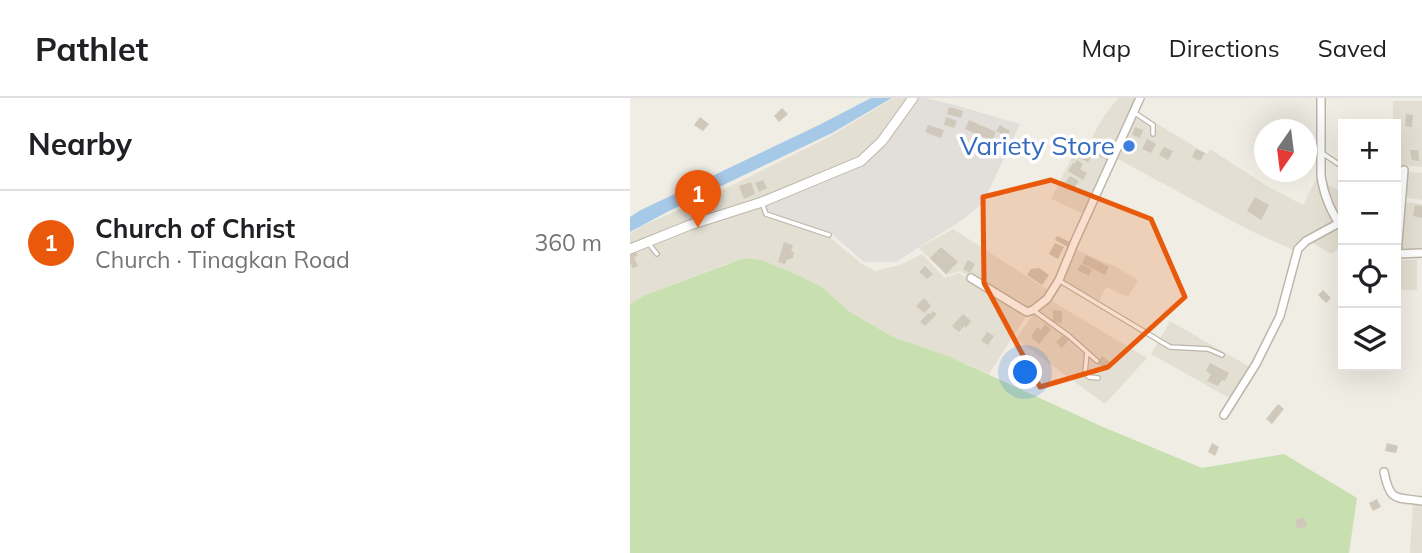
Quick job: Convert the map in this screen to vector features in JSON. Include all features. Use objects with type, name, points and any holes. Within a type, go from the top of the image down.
[{"type":"street","points":[[630,249],[690,225],[762,202],[861,161],[882,141],[913,98]]},
{"type":"street","points":[[971,278],[1027,312],[1047,299],[1059,280],[1140,98]]},
{"type":"street","points":[[1321,98],[1323,188],[1338,221]]},
{"type":"street","points":[[1397,245],[1404,170]]},
{"type":"street","points":[[1224,415],[1256,364],[1280,316],[1298,250],[1306,241],[1338,227]]},
{"type":"street","points":[[1401,254],[1422,253]]},
{"type":"street","points":[[1384,472],[1391,494],[1422,501]]},
{"type":"lane","points":[[1133,112],[1153,125],[1153,134]]},
{"type":"lane","points":[[1322,153],[1338,164]]},
{"type":"lane","points":[[762,202],[766,214],[829,235]]},
{"type":"lane","points":[[647,243],[657,254]]},
{"type":"lane","points":[[1059,280],[1170,347],[1209,349],[1222,355]]},
{"type":"lane","points":[[1033,310],[1069,336],[1097,361]]},
{"type":"lane","points":[[1087,352],[1085,373],[1089,377],[1098,378]]},
{"type":"highlighted area","points":[[1051,180],[1151,219],[1185,297],[1108,367],[1040,387],[984,283],[983,197]]},
{"type":"shaded area","points":[[894,98],[909,98],[876,145],[863,156],[769,197],[630,246],[630,234],[642,226],[717,193],[829,137]]},
{"type":"shaded area","points":[[916,98],[955,105],[1020,124],[983,203],[962,220],[896,262],[864,262],[831,233],[767,213],[765,205],[850,170]]},
{"type":"shaded area","points":[[1118,98],[1138,98],[1084,214],[1051,199],[1075,151],[1090,141]]},
{"type":"shaded area","points":[[1393,101],[1422,101],[1422,167],[1403,165],[1401,180],[1401,119],[1393,119]]},
{"type":"shaded area","points":[[1136,111],[1207,154],[1210,149],[1254,178],[1254,182],[1261,182],[1303,205],[1314,182],[1317,182],[1318,175],[1323,199],[1335,223],[1293,250],[1247,229],[1116,158]]},
{"type":"shaded area","points":[[1406,172],[1422,173],[1422,200],[1402,197]]},
{"type":"shaded area","points":[[1324,182],[1338,190],[1338,218],[1332,209]]},
{"type":"shaded area","points":[[1403,202],[1422,204],[1422,251],[1401,252]]},
{"type":"shaded area","points":[[759,206],[772,218],[828,236],[862,264],[875,271],[900,265],[922,254],[945,278],[959,273],[1027,315],[989,374],[893,337],[850,312],[822,287],[762,260],[744,258],[726,264],[645,295],[630,304],[630,253],[691,228]]},
{"type":"shaded area","points":[[1338,227],[1338,249],[1332,254],[1308,241]]},
{"type":"shaded area","points":[[953,229],[1048,290],[1043,298],[1028,311],[960,271],[946,275],[919,248]]},
{"type":"shaded area","points":[[1077,250],[1138,280],[1128,297],[1106,287],[1099,301],[1063,280]]},
{"type":"shaded area","points":[[1401,260],[1417,260],[1417,290],[1401,290]]},
{"type":"shaded area","points":[[1050,300],[1147,358],[1105,404],[1016,339],[1034,313],[1040,311]]},
{"type":"shaded area","points":[[1170,321],[1250,367],[1231,399],[1151,354]]},
{"type":"shaded area","points":[[1413,504],[1422,504],[1422,553],[1410,553]]},
{"type":"green space","points":[[744,258],[762,260],[822,287],[850,312],[893,337],[948,356],[1103,427],[1202,468],[1284,454],[1357,498],[1349,553],[630,553],[630,304],[645,295]]},
{"type":"water","points":[[871,98],[892,98],[832,133],[630,232],[630,217],[641,210]]},
{"type":"building","points":[[949,107],[963,111],[961,118],[947,114]]},
{"type":"building","points":[[782,108],[788,114],[779,122],[774,116]]},
{"type":"building","points":[[1406,114],[1413,115],[1412,127],[1405,126]]},
{"type":"building","points":[[700,117],[709,124],[703,131],[694,125]]},
{"type":"building","points":[[946,117],[957,121],[954,128],[944,125]]},
{"type":"building","points":[[969,120],[996,132],[992,141],[965,129]]},
{"type":"building","points":[[928,125],[944,130],[941,138],[925,132]]},
{"type":"building","points":[[1000,125],[1010,131],[1007,137],[996,131]]},
{"type":"building","points":[[1135,127],[1143,130],[1140,138],[1132,135]]},
{"type":"building","points":[[1147,139],[1156,144],[1151,153],[1142,149]]},
{"type":"building","points":[[1087,146],[1095,150],[1088,162],[1075,156],[1077,152],[1083,155]]},
{"type":"building","points":[[1164,147],[1173,151],[1168,160],[1159,155]]},
{"type":"building","points":[[1097,148],[1110,155],[1107,160],[1094,154]]},
{"type":"building","points":[[1196,149],[1205,153],[1200,161],[1192,157]]},
{"type":"building","points":[[1410,150],[1418,150],[1419,161],[1412,160]]},
{"type":"building","points":[[1077,160],[1083,164],[1080,169],[1087,173],[1083,180],[1068,171]]},
{"type":"building","points":[[1070,176],[1079,181],[1074,188],[1065,183]]},
{"type":"building","points":[[763,180],[767,188],[759,192],[755,183]]},
{"type":"building","points":[[751,182],[755,194],[744,199],[739,186]]},
{"type":"building","points":[[1255,197],[1269,205],[1261,220],[1247,211]]},
{"type":"building","points":[[710,201],[715,210],[707,213],[702,205]]},
{"type":"building","points":[[1415,205],[1422,206],[1422,218],[1413,216]]},
{"type":"building","points":[[1057,236],[1070,242],[1068,247],[1055,240]]},
{"type":"building","points":[[784,242],[793,245],[791,251],[794,252],[793,258],[785,264],[778,262]]},
{"type":"building","points":[[1055,243],[1064,247],[1058,259],[1049,254]]},
{"type":"building","points":[[941,247],[958,262],[946,274],[930,258]]},
{"type":"building","points":[[636,252],[638,256],[634,257],[638,266],[633,268],[630,254]]},
{"type":"building","points":[[1086,255],[1109,267],[1105,275],[1082,263]]},
{"type":"building","points":[[968,260],[975,264],[970,273],[963,269]]},
{"type":"building","points":[[1081,264],[1092,269],[1089,276],[1077,270]]},
{"type":"building","points":[[925,266],[933,274],[927,279],[919,272]]},
{"type":"building","points":[[1039,268],[1049,275],[1042,285],[1027,275],[1031,269]]},
{"type":"building","points":[[1323,290],[1331,298],[1326,303],[1318,295]]},
{"type":"building","points":[[924,298],[931,306],[924,313],[916,306]]},
{"type":"building","points":[[1053,310],[1062,311],[1062,323],[1053,322]]},
{"type":"building","points":[[933,311],[937,314],[925,326],[920,322],[928,313]]},
{"type":"building","points":[[963,314],[971,321],[959,332],[952,326]]},
{"type":"building","points":[[1045,324],[1051,329],[1039,344],[1031,337],[1037,327],[1041,330]]},
{"type":"building","points":[[987,332],[994,336],[988,345],[981,341]]},
{"type":"building","points":[[1063,335],[1069,340],[1062,348],[1056,342]]},
{"type":"building","points":[[1102,356],[1110,362],[1104,368],[1097,363]]},
{"type":"building","points":[[1210,363],[1229,373],[1225,381],[1222,380],[1218,386],[1207,381],[1211,374],[1206,371]]},
{"type":"building","points":[[1278,404],[1284,409],[1272,424],[1266,419]]},
{"type":"building","points":[[1212,443],[1219,447],[1215,456],[1208,452]]},
{"type":"building","points":[[1387,443],[1398,446],[1396,453],[1385,451]]},
{"type":"building","points":[[1377,499],[1381,507],[1373,511],[1369,503]]},
{"type":"building","points":[[1304,517],[1307,526],[1297,529],[1295,520]]},
{"type":"place","name":"Variety Store","points":[[1129,146]]},
{"type":"place","name":"Church of Christ","points":[[698,228]]}]
